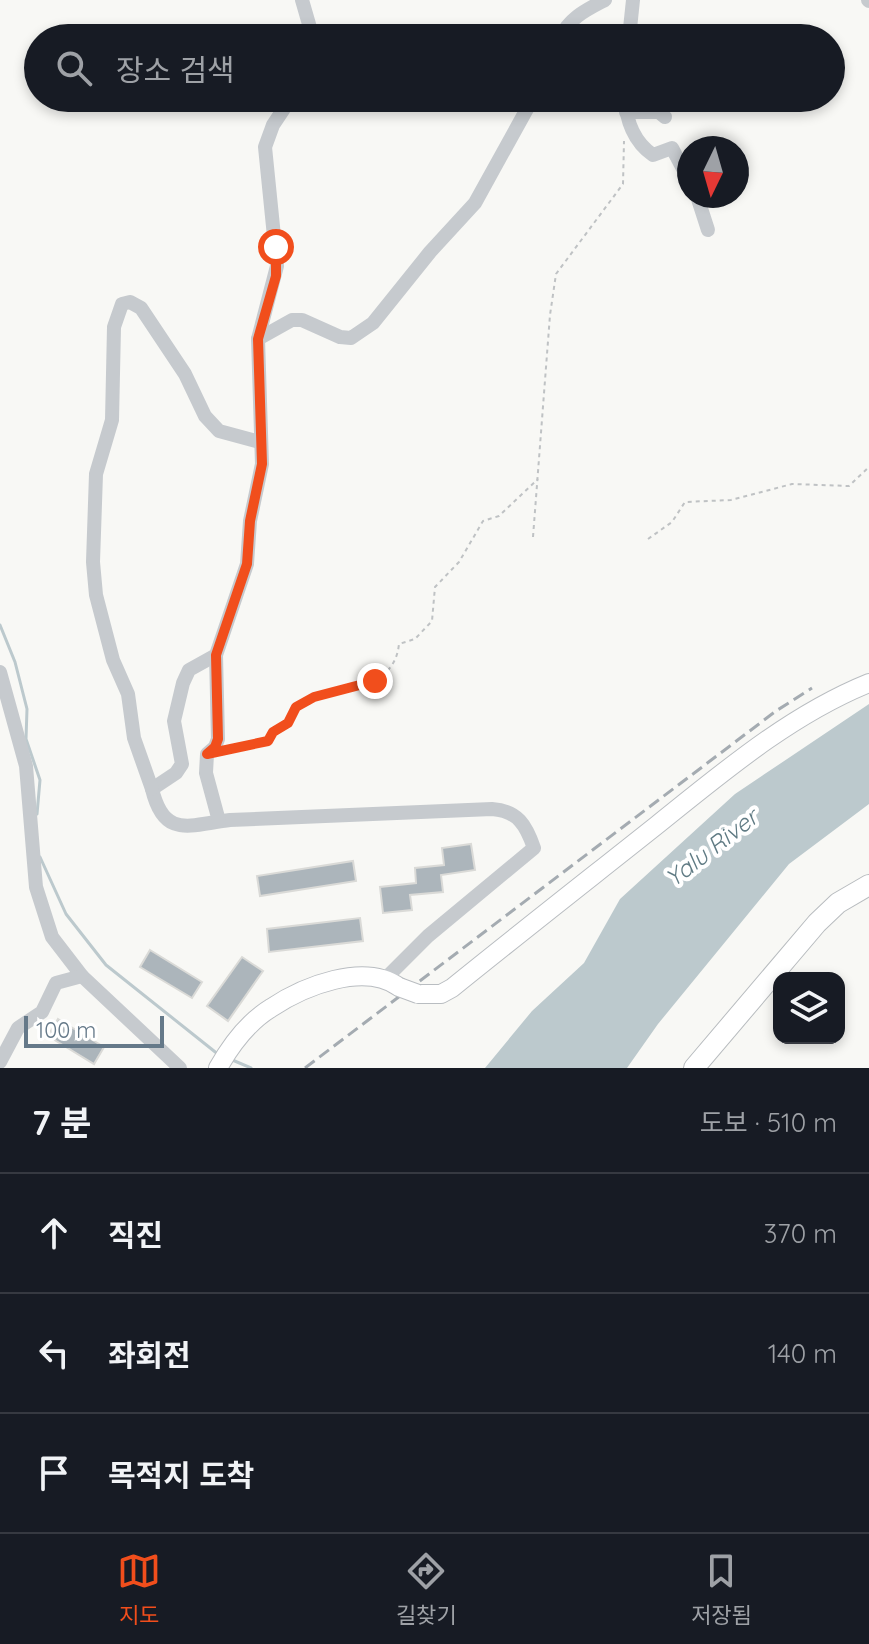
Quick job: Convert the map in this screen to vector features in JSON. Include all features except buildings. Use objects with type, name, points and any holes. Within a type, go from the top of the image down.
[{"type":"highway","points":[[694,1068],[817,923],[838,903],[869,885]]},
{"type":"main road","points":[[219,1067],[231,1044],[271,1008],[342,978],[392,982],[418,994],[441,994],[452,988],[707,785],[790,724],[833,698],[869,683]]},
{"type":"street","points":[[302,0],[309,24]]},
{"type":"street","points":[[569,24],[582,12],[605,0]]},
{"type":"street","points":[[630,24],[633,0]]},
{"type":"street","points":[[219,821],[206,773],[207,754],[218,739],[216,655],[247,564],[250,521],[262,464],[258,339],[277,266],[265,147],[282,112]]},
{"type":"street","points":[[258,339],[292,320],[302,320],[340,337],[351,338],[373,323],[430,252],[475,203],[525,112]]},
{"type":"street","points":[[628,112],[632,132],[644,149],[653,155],[672,148],[677,157]]},
{"type":"street","points":[[659,112],[665,117]]},
{"type":"street","points":[[701,208],[708,230]]},
{"type":"street","points":[[260,442],[219,431],[205,416],[185,374],[141,308],[130,302],[122,304],[114,327],[112,420],[96,474],[93,562],[96,595],[113,660],[128,694],[134,738],[163,818],[173,825],[191,827],[219,821],[492,809],[504,810],[520,818],[534,848],[428,936],[392,982]]},
{"type":"street","points":[[152,789],[176,773],[182,764],[174,721],[189,670],[216,655]]},
{"type":"street","points":[[0,672],[26,766],[36,887],[52,937],[82,976],[180,1068]]},
{"type":"street","points":[[0,1062],[18,1028],[42,1012],[56,983],[82,976]]},
{"type":"path","points":[[533,537],[550,315],[556,274],[623,184],[626,112]]},
{"type":"path","points":[[648,539],[672,522],[685,502],[731,500],[792,484],[849,486],[869,467]]},
{"type":"path","points":[[207,754],[268,741],[273,732],[288,723],[296,707],[314,697],[375,681],[389,670],[397,658],[399,644],[415,639],[432,621],[435,587],[459,562],[483,521],[499,516],[538,479]]},
{"type":"water","name":"Yalu River","points":[[869,704],[869,804],[789,864],[658,1024],[627,1068],[485,1068],[532,1011],[584,963],[620,899],[735,794]]},
{"type":"waterway","points":[[0,625],[15,662],[27,709],[26,739],[40,780],[37,814]]},
{"type":"waterway","points":[[40,857],[66,914],[106,965],[219,1055]]},
{"type":"waterway","points":[[230,1059],[251,1068]]},
{"type":"railway","points":[[305,1068],[776,711],[812,688]]},
{"type":"route","points":[[276,247],[276,276],[258,339],[262,464],[250,521],[247,564],[218,644],[215,670],[218,739],[207,754],[268,741],[273,732],[288,723],[296,707],[314,697],[375,681]]}]
